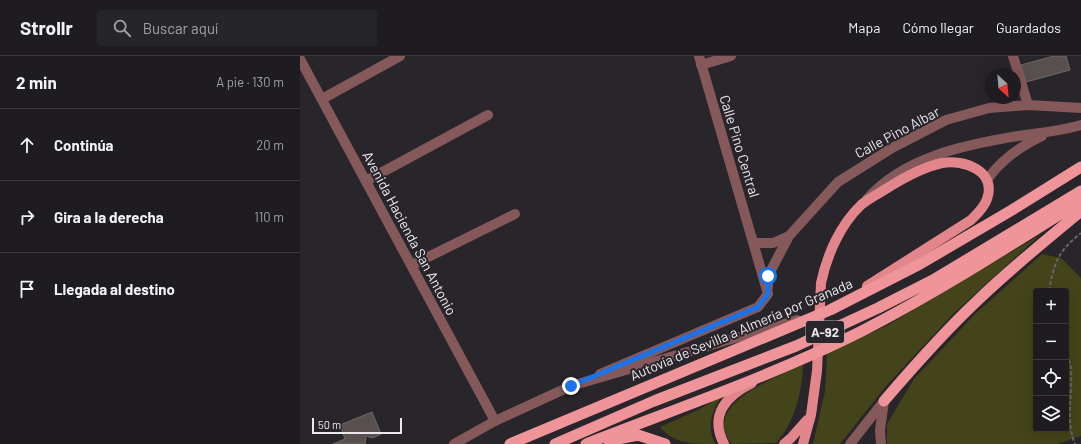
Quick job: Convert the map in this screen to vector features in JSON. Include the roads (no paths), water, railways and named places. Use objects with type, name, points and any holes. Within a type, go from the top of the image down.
[{"type":"highway","name":"Autovía de Sevilla a Almería por Granada","points":[[510,444],[830,310],[920,264],[1012,210],[1081,167]]},
{"type":"highway","name":"A-92","points":[[555,444],[654,401],[796,346],[878,308],[933,280],[1081,191]]},
{"type":"highway","points":[[586,444],[788,365],[859,332],[910,305],[1081,201]]},
{"type":"highway","points":[[884,401],[935,343],[977,301],[1018,263],[1081,211]]},
{"type":"highway","points":[[593,444],[638,435],[664,444]]},
{"type":"main road","points":[[799,444],[811,415],[817,371],[819,295],[824,270],[835,243],[851,218],[862,205],[897,182],[914,173],[943,163],[966,163],[975,167],[987,180],[988,198],[983,207],[971,220],[830,310]]},
{"type":"main road","points":[[724,444],[718,432],[719,414],[729,399],[749,385],[788,365]]},
{"type":"main road","points":[[784,444],[811,415]]},
{"type":"main road","points":[[803,444],[805,432]]},
{"type":"street","points":[[322,99],[400,56]]},
{"type":"street","points":[[700,61],[731,56]]},
{"type":"street","points":[[1013,56],[1028,105]]},
{"type":"street","name":"Avenida Hacienda San Antonio","points":[[300,59],[495,421]]},
{"type":"street","name":"Calle Pino Central","points":[[700,61],[768,294]]},
{"type":"street","name":"Calle Pino Albar","points":[[754,243],[773,243],[789,236],[838,182],[892,148],[946,120],[989,108],[1028,105],[1081,108]]},
{"type":"street","points":[[366,181],[488,115]]},
{"type":"street","points":[[862,205],[878,186],[902,170],[937,155],[968,146],[1081,125]]},
{"type":"street","points":[[987,180],[994,169],[1026,144],[1049,132]]},
{"type":"street","points":[[412,265],[515,214]]},
{"type":"street","points":[[454,444],[495,421],[571,386],[758,307],[768,294],[768,276],[789,236]]},
{"type":"street","points":[[571,386],[830,310]]},
{"type":"street","points":[[850,444],[884,401]]},
{"type":"street","points":[[881,444],[880,430],[884,401]]}]
